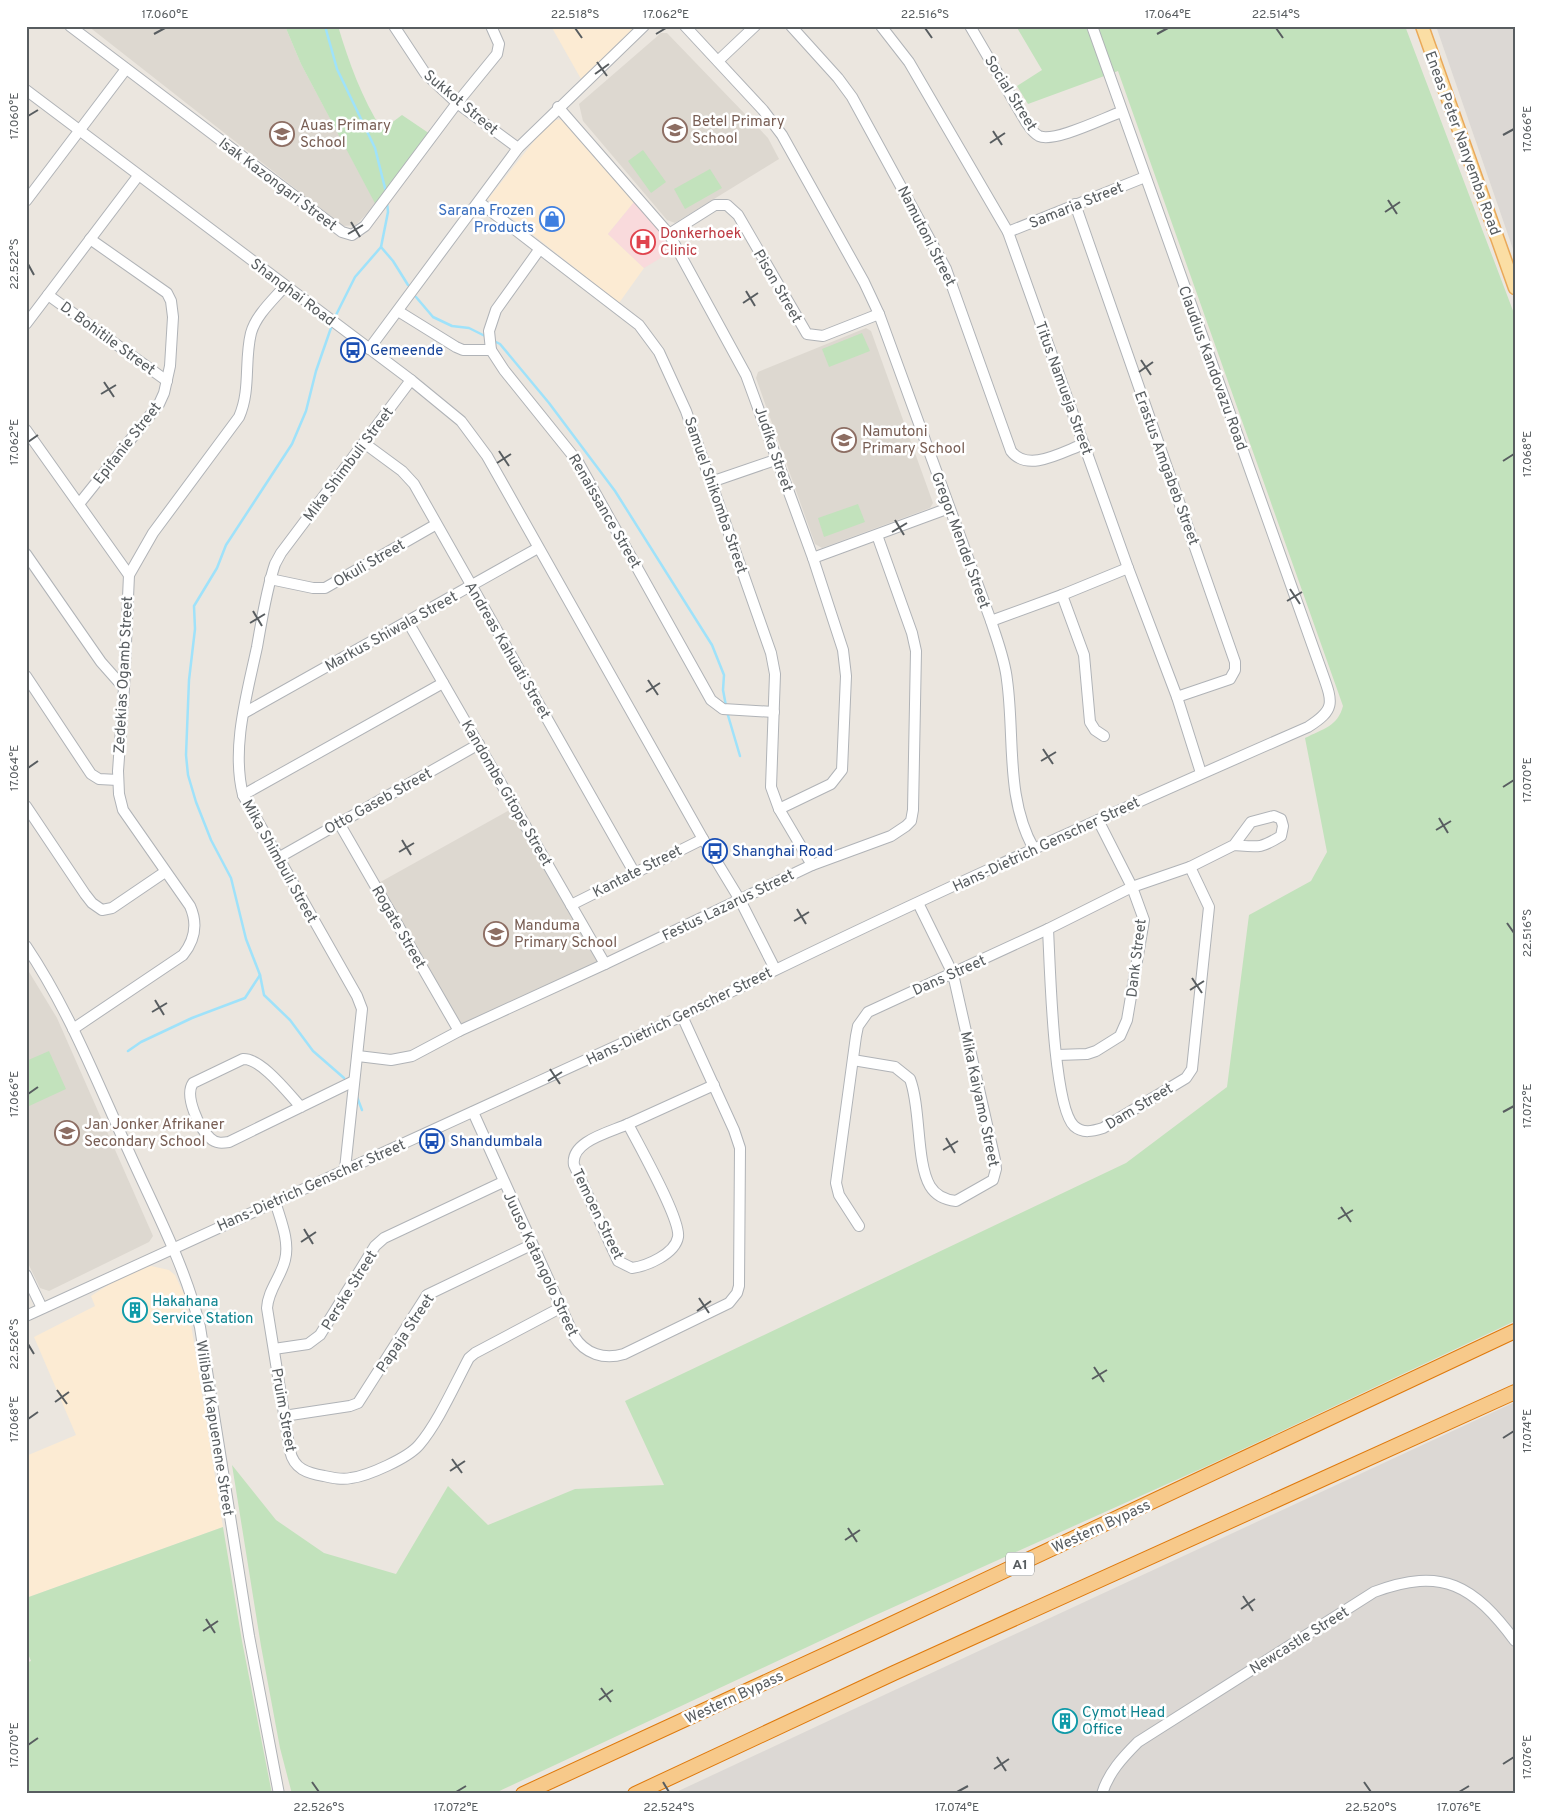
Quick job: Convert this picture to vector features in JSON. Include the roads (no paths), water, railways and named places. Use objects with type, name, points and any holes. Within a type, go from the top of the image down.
[{"type":"highway","name":"Western Bypass","points":[[523,1794],[878,1630],[1515,1331]]},
{"type":"highway","points":[[635,1794],[994,1627],[1515,1392]]},
{"type":"main road","name":"Eneas Peter Nanyemba Road","points":[[1422,26],[1515,288]]},
{"type":"street","name":"Isak Kazongari Street","points":[[70,26],[342,232],[352,235],[365,226],[458,102]]},
{"type":"street","name":"Sukkot Street","points":[[394,26],[419,66],[458,102],[518,148]]},
{"type":"street","points":[[458,102],[497,54],[500,44],[491,26]]},
{"type":"street","points":[[369,349],[518,148],[558,107],[644,26]]},
{"type":"street","name":"Gregor Mendel Street","points":[[684,26],[763,110],[782,134],[864,282],[879,314],[991,621],[1007,680],[1018,811],[1025,832],[1034,849]]},
{"type":"street","points":[[718,61],[755,26]]},
{"type":"street","name":"Namutoni Street","points":[[791,26],[838,78],[852,97],[946,269],[1011,451],[1022,460],[1034,462],[1084,444]]},
{"type":"street","name":"Titus Namueja Street","points":[[881,26],[909,62],[979,186],[1008,232],[1128,568],[1177,698],[1201,773]]},
{"type":"street","name":"Social Street","points":[[970,26],[1032,132],[1041,137],[1058,136],[1121,112]]},
{"type":"street","name":"Claudius Kandovazu Road","points":[[1092,26],[1121,112],[1323,675],[1331,704],[1328,711]]},
{"type":"street","points":[[26,201],[126,69]]},
{"type":"street","name":"Shanghai Road","points":[[26,90],[411,380],[452,412],[472,434],[487,456],[703,839],[740,900],[775,969]]},
{"type":"street","name":"Judika Street","points":[[558,107],[669,234],[746,375],[778,459],[845,659],[843,764],[839,775],[831,784],[779,809]]},
{"type":"street","points":[[26,324],[138,176]]},
{"type":"street","name":"Samaria Street","points":[[1008,232],[1145,177]]},
{"type":"street","name":"Samuel Shikomba Street","points":[[479,202],[646,332],[659,352],[686,411],[771,653],[775,674],[771,787],[779,809],[812,865]]},
{"type":"street","name":"Pison Street","points":[[669,234],[715,205],[721,203],[727,205],[738,215],[807,334],[823,336],[879,314]]},
{"type":"street","name":"Erastus Amgabeb Street","points":[[1075,204],[1235,662],[1233,675],[1223,683],[1177,698]]},
{"type":"street","name":"Epifanie Street","points":[[79,504],[159,404],[167,381],[173,310],[166,293],[90,240]]},
{"type":"street","points":[[398,311],[463,350],[491,350],[489,331],[496,310],[539,250]]},
{"type":"street","name":"Zedekias Ogamb Street","points":[[74,1029],[183,955],[191,944],[195,931],[193,914],[123,810],[120,800],[118,780],[129,575],[154,533],[239,417],[244,402],[251,332],[263,311],[285,286]]},
{"type":"street","name":"D. Bohitile Street","points":[[48,295],[167,381]]},
{"type":"street","name":"Renaissance Street","points":[[491,350],[504,370],[578,462],[711,700],[723,709],[774,712]]},
{"type":"street","name":"Mika Shimbuli Street","points":[[346,1169],[362,1016],[360,1002],[243,795],[239,774],[244,713],[270,579],[281,553],[411,380]]},
{"type":"street","points":[[26,430],[129,575]]},
{"type":"street","name":"Andreas Kahuati Street","points":[[364,443],[408,477],[634,872]]},
{"type":"street","points":[[711,482],[778,459]]},
{"type":"street","points":[[812,558],[949,508]]},
{"type":"street","name":"Okuli Street","points":[[270,579],[313,588],[325,588],[434,524]]},
{"type":"street","name":"Festus Lazarus Street","points":[[358,1056],[391,1060],[406,1058],[459,1031],[812,865],[891,836],[906,826],[914,810],[916,651],[912,633],[877,535]]},
{"type":"street","name":"Markus Shiwala Street","points":[[244,713],[538,548]]},
{"type":"street","points":[[26,554],[101,662],[124,688]]},
{"type":"street","points":[[991,621],[1062,596],[1128,568]]},
{"type":"street","points":[[1062,596],[1084,655],[1088,716],[1092,726],[1104,736]]},
{"type":"street","name":"Kandombe Gitope Street","points":[[408,622],[605,964]]},
{"type":"street","points":[[26,676],[91,774],[99,779],[118,780]]},
{"type":"street","points":[[243,795],[443,683]]},
{"type":"street","name":"Hans-Dietrich Genscher Street","points":[[26,1316],[682,1016],[775,969],[918,902],[1201,773],[1308,727],[1328,711]]},
{"type":"street","name":"Otto Gaseb Street","points":[[278,858],[479,744]]},
{"type":"street","points":[[26,806],[92,904],[102,910],[112,908],[165,872]]},
{"type":"street","name":"Dans Street","points":[[859,1226],[838,1195],[836,1183],[858,1026],[868,1012],[953,974],[1132,887],[1190,867],[1234,844],[1251,822],[1274,816],[1281,819],[1283,832],[1275,840],[1258,848],[1234,844]]},
{"type":"street","name":"Dank Street","points":[[1057,1056],[1091,1053],[1120,1036],[1126,1026],[1144,920],[1132,887],[1098,820]]},
{"type":"street","name":"Rogate Street","points":[[339,823],[459,1031]]},
{"type":"street","name":"Kantate Street","points":[[571,905],[703,839]]},
{"type":"street","name":"Dam Street","points":[[1048,929],[1057,1056],[1066,1114],[1073,1126],[1080,1131],[1087,1132],[1103,1128],[1189,1074],[1193,1065],[1209,907],[1190,867]]},
{"type":"street","name":"Mika Kaiyamo Street","points":[[853,1060],[895,1067],[910,1079],[926,1171],[930,1187],[935,1192],[941,1197],[956,1201],[989,1183],[996,1169],[953,974],[918,902]]},
{"type":"street","name":"Wilibald Kapuenene Street","points":[[26,946],[74,1029],[174,1248],[200,1328],[247,1627],[279,1794]]},
{"type":"street","name":"Juuso Katangolo Street","points":[[473,1112],[531,1245],[579,1344],[595,1354],[611,1357],[624,1354],[722,1308],[737,1293],[740,1277],[741,1155],[736,1134],[682,1016]]},
{"type":"street","points":[[301,1107],[260,1064],[248,1059],[242,1059],[193,1083],[189,1094],[193,1110],[210,1138],[222,1143],[301,1107],[354,1081]]},
{"type":"street","name":"Temoen Street","points":[[628,1124],[674,1216],[679,1236],[676,1243],[666,1254],[632,1268],[618,1261],[573,1158],[578,1147],[628,1124],[714,1085]]},
{"type":"street","name":"Perske Street","points":[[274,1349],[308,1344],[320,1335],[375,1246],[384,1238],[503,1182]]},
{"type":"street","name":"Pruim Street","points":[[275,1201],[285,1239],[286,1254],[268,1301],[274,1349],[291,1456],[299,1468],[309,1473],[340,1479],[354,1478],[373,1472],[409,1453],[420,1444],[469,1358],[475,1352],[560,1308]]},
{"type":"street","name":"Papaja Street","points":[[284,1416],[350,1406],[358,1403],[428,1295],[531,1245]]},
{"type":"street","points":[[26,1276],[42,1308]]},
{"type":"street","name":"Newcastle Street","points":[[1102,1794],[1104,1786],[1120,1759],[1138,1742],[1380,1590],[1425,1580],[1441,1582],[1460,1588],[1483,1602],[1515,1641]]},
{"type":"waterway","points":[[325,26],[337,69],[375,148],[386,192]]},
{"type":"waterway","points":[[336,315],[355,277],[381,247],[388,212],[387,202]]},
{"type":"waterway","points":[[381,247],[393,261],[408,285]]},
{"type":"waterway","points":[[416,297],[433,317],[452,326],[469,328],[487,337]]},
{"type":"waterway","points":[[332,325],[316,371],[306,411],[292,444],[226,545],[217,568],[194,606],[195,629],[189,680],[186,755],[188,775],[196,802],[211,840],[231,878],[246,939],[260,975],[264,995],[290,1020],[313,1051],[344,1078]]},
{"type":"waterway","points":[[492,340],[500,344],[549,403],[615,491],[712,645],[724,675],[723,690],[726,706]]},
{"type":"waterway","points":[[727,712],[740,756]]},
{"type":"waterway","points":[[128,1051],[141,1042],[192,1018],[245,998],[260,975]]},
{"type":"waterway","points":[[357,1097],[362,1110]]},
{"type":"place","name":"Betel Primary School","points":[[675,130]]},
{"type":"place","name":"Auas Primary School","points":[[282,134]]},
{"type":"place","name":"Sarana Frozen Products","points":[[552,219]]},
{"type":"place","name":"Donkerhoek Clinic","points":[[643,242]]},
{"type":"place","name":"Gemeende","points":[[353,350]]},
{"type":"place","name":"Namutoni Primary School","points":[[844,440]]},
{"type":"place","name":"Shanghai Road","points":[[715,851]]},
{"type":"place","name":"Manduma Primary School","points":[[496,934]]},
{"type":"place","name":"Jan Jonker Afrikaner Secondary School","points":[[67,1133]]},
{"type":"place","name":"Shandumbala","points":[[432,1141]]},
{"type":"place","name":"Hakahana Service Station","points":[[135,1310]]},
{"type":"place","name":"Cymot Head Office","points":[[1065,1721]]}]
